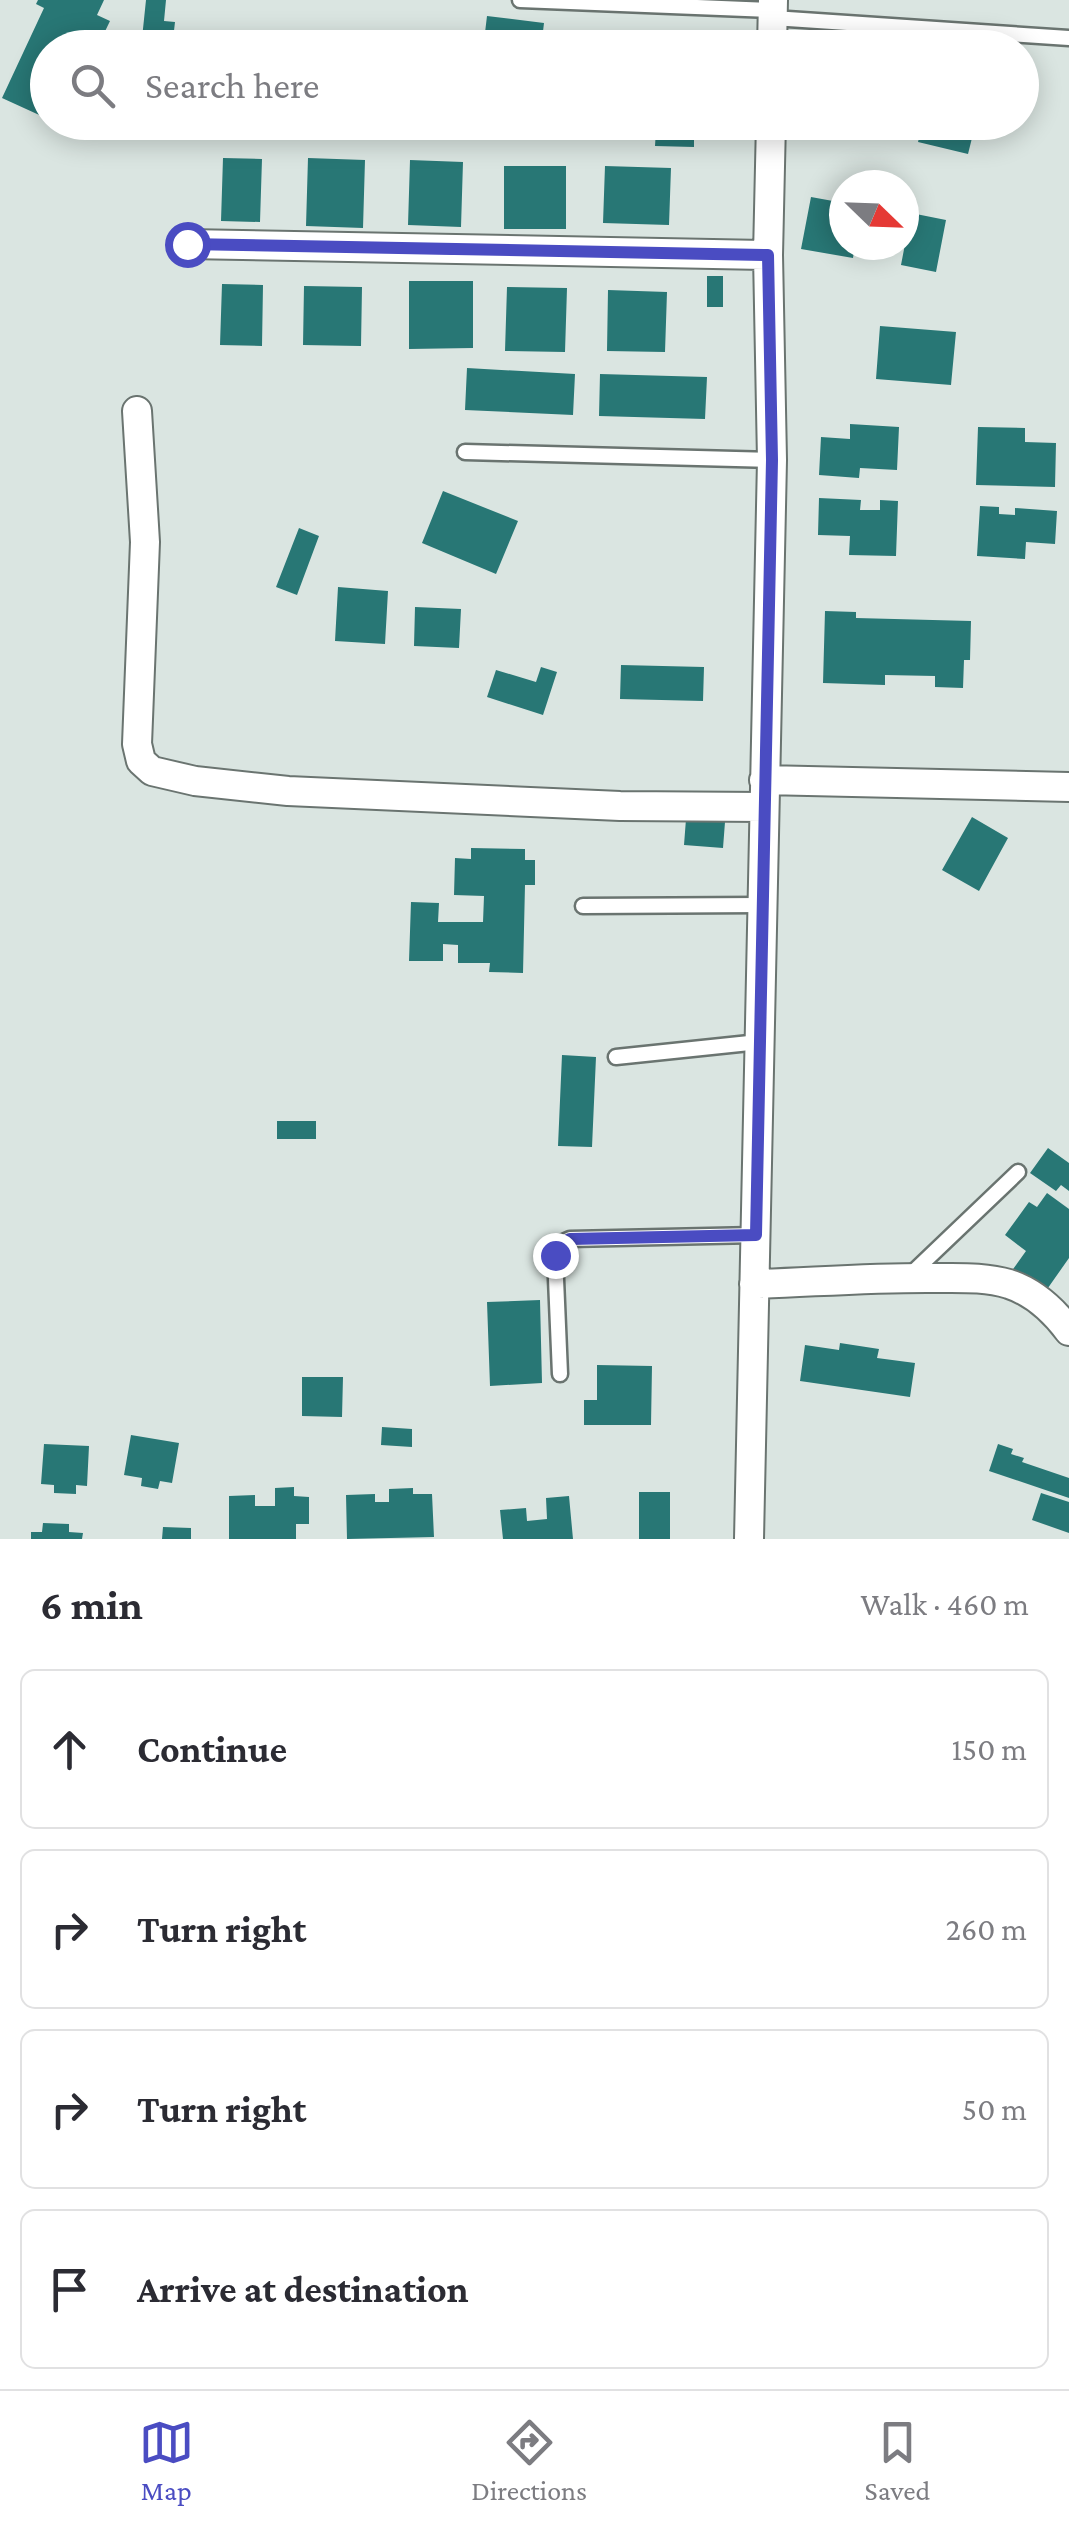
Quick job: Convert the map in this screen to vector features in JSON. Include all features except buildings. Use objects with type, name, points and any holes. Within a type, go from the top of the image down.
[{"type":"street","points":[[749,1539],[772,460],[768,255],[771,140]]},
{"type":"street","points":[[187,244],[768,255]]},
{"type":"street","points":[[138,411],[145,542],[138,744],[141,761],[152,771],[196,781],[288,791],[620,806],[764,794],[1069,787]]},
{"type":"street","points":[[754,1284],[980,1278],[1011,1284],[1047,1307],[1069,1330]]},
{"type":"lane","points":[[520,0],[773,10],[984,30]]},
{"type":"lane","points":[[1039,35],[1069,38]]},
{"type":"lane","points":[[466,452],[772,460]]},
{"type":"lane","points":[[583,906],[761,905]]},
{"type":"lane","points":[[616,1057],[759,1042]]},
{"type":"lane","points":[[908,1277],[1018,1172]]},
{"type":"lane","points":[[560,1374],[555,1255],[559,1244],[570,1239],[756,1235]]},
{"type":"route","points":[[187,244],[768,255],[772,460],[756,1235],[570,1239],[559,1244],[555,1255]]}]
